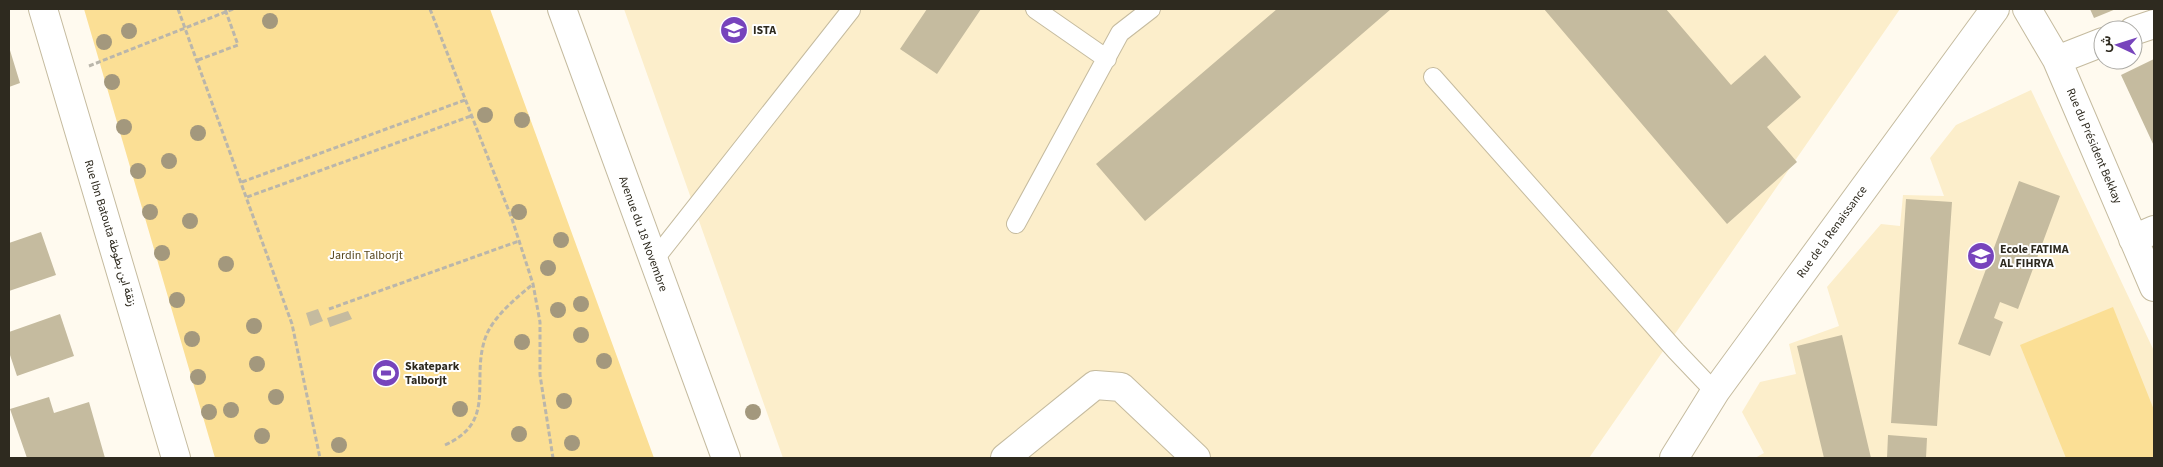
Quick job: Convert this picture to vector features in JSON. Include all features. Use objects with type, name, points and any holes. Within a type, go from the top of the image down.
[{"type":"street","name":"Rue Ibn Batouta زنقة ابن بطوطة","points":[[43,9],[176,458]]},
{"type":"street","name":"Avenue du 18 Novembre","points":[[562,9],[726,458]]},
{"type":"street","name":"Rue de la Renaissance","points":[[1674,458],[1715,392],[1995,9]]},
{"type":"street","name":"Rue du Président Bekkay","points":[[2027,9],[2057,60],[2144,235],[2154,287]]},
{"type":"street","points":[[2057,60],[2093,46]]},
{"type":"street","points":[[1005,458],[1095,385],[1121,387],[1196,458]]},
{"type":"lane","points":[[1036,9],[1107,59]]},
{"type":"lane","points":[[1016,224],[1120,33],[1151,9]]},
{"type":"lane","points":[[654,260],[851,10]]},
{"type":"lane","points":[[1433,76],[1676,352],[1715,392]]},
{"type":"path","points":[[178,9],[292,324],[320,458]]},
{"type":"path","points":[[63,76],[185,28],[225,10],[233,9]]},
{"type":"path","points":[[430,9],[519,241],[533,284],[540,322],[540,375],[553,458]]},
{"type":"path","points":[[198,60],[238,45],[225,10]]},
{"type":"path","points":[[242,182],[465,100]]},
{"type":"path","points":[[247,197],[471,116]]},
{"type":"path","points":[[328,308],[519,241]]},
{"type":"path","points":[[445,445],[463,435],[472,427],[480,396],[484,341],[491,327],[533,284]]},
{"type":"shaded area","points":[[624,9],[1900,9],[1589,458],[783,458]]},
{"type":"shaded area","name":"Ecole FATIMA AL FIHRYA","points":[[2031,90],[2154,351],[2154,458],[1755,458],[1764,453],[1742,412],[1760,382],[1796,374],[1789,344],[1839,326],[1827,287],[1881,224],[1900,226],[1903,195],[1944,196],[1930,158],[1956,125]]},
{"type":"green space","name":"Jardin Talborjt","points":[[84,9],[490,9],[654,458],[215,458]]},
{"type":"green space","points":[[2113,307],[2154,410],[2154,458],[2066,458],[2020,345]]},
{"type":"building","points":[[927,9],[981,9],[937,74],[900,49]]},
{"type":"building","points":[[1277,9],[1391,9],[1145,221],[1096,164]]},
{"type":"building","points":[[1544,9],[1666,9],[1731,85],[1765,55],[1801,97],[1767,127],[1797,162],[1727,224]]},
{"type":"building","points":[[2090,9],[2116,9],[2094,18]]},
{"type":"building","points":[[9,47],[20,83],[9,87]]},
{"type":"building","points":[[2154,59],[2154,146],[2121,75],[2131,70],[2143,70],[2143,64]]},
{"type":"building","points":[[2019,181],[2060,196],[2018,309],[2000,302],[1994,318],[2003,322],[1990,356],[1958,344]]},
{"type":"building","points":[[1906,199],[1952,202],[1937,426],[1891,423]]},
{"type":"building","points":[[41,232],[56,275],[9,291],[9,243]]},
{"type":"building","points":[[318,309],[323,321],[310,326],[306,313]]},
{"type":"building","points":[[348,311],[352,319],[330,327],[327,318]]},
{"type":"building","points":[[60,314],[74,356],[17,376],[9,352],[9,332]]},
{"type":"building","points":[[1842,335],[1871,458],[1824,458],[1797,346]]},
{"type":"building","points":[[49,397],[54,413],[89,402],[105,458],[27,458],[10,409]]},
{"type":"building","points":[[1888,435],[1927,438],[1926,458],[1887,458]]},
{"type":"place","name":"ISTA","points":[[734,30]]},
{"type":"place","name":"Ecole FATIMA AL FIHRYA","points":[[1981,256]]},
{"type":"place","name":"Skatepark Talborjt","points":[[386,373]]}]
